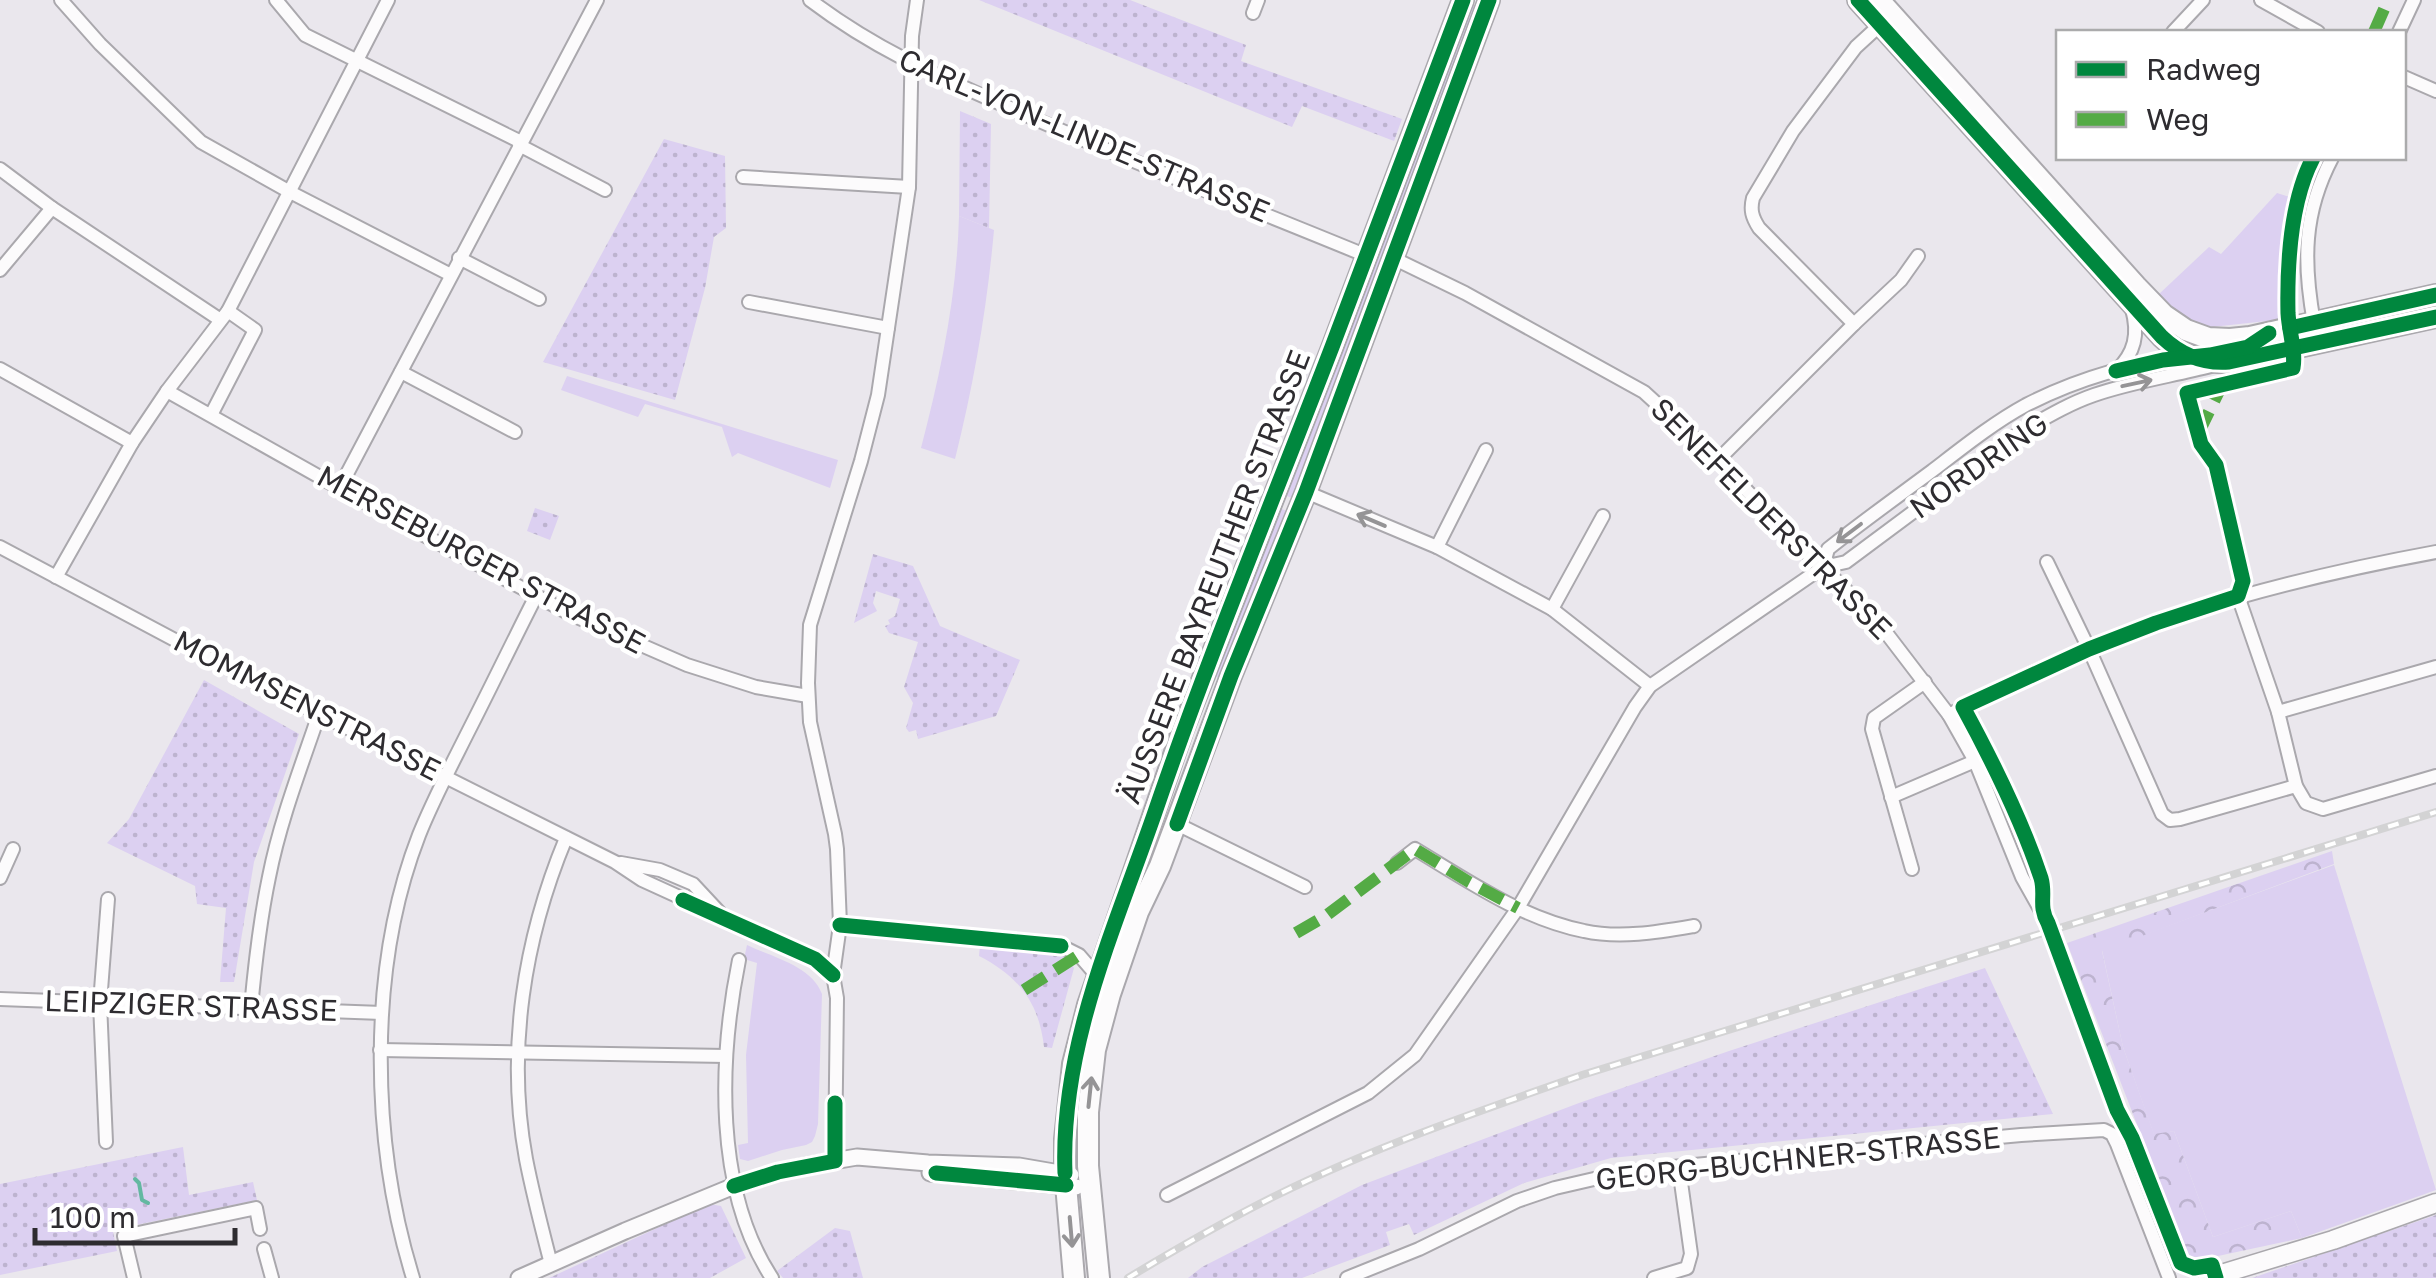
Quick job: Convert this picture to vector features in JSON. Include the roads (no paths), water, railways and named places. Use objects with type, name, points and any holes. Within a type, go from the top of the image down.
[{"type":"main road","name":"ÄUSSERE BAYREUTHER STRASSE","points":[[1074,1278],[1066,1121],[1074,1064],[1098,977],[1182,732],[1463,0]]},
{"type":"main road","points":[[1858,0],[2174,347],[2186,365],[2229,362],[2436,318]]},
{"type":"main road","points":[[1879,0],[2154,305],[2194,334]]},
{"type":"main road","name":"ÄUSSERE BAYREUTHER STRASSE","points":[[1099,1278],[1090,1189],[1088,1112],[1098,1035],[1135,921],[1306,492],[1486,3]]},
{"type":"main road","name":"NORDRING","points":[[2194,334],[2230,339],[2269,333],[2436,295]]},
{"type":"main road","points":[[2208,1278],[2311,1248],[2436,1203]]},
{"type":"street","points":[[61,0],[100,44],[201,142],[450,276]]},
{"type":"street","points":[[276,0],[306,35],[605,190]]},
{"type":"street","points":[[56,577],[132,443],[224,315],[388,0]]},
{"type":"street","points":[[340,487],[596,0]]},
{"type":"street","name":"CARL-VON-LINDE-STRASSE","points":[[810,0],[911,65],[1130,161],[1366,256]]},
{"type":"street","points":[[835,1161],[837,998],[833,974],[840,924],[836,834],[810,722],[810,625],[878,395],[908,186],[917,0]]},
{"type":"street","points":[[2174,30],[2203,0]]},
{"type":"street","points":[[2262,0],[2314,30]]},
{"type":"street","points":[[2401,30],[2414,0]]},
{"type":"street","points":[[1854,324],[1759,228],[1751,206],[1793,130],[1856,47],[1880,25]]},
{"type":"street","points":[[2406,78],[2436,90]]},
{"type":"street","points":[[2314,323],[2306,257],[2308,229],[2314,199],[2331,160]]},
{"type":"street","points":[[0,168],[52,208],[224,315],[255,330],[211,415]]},
{"type":"street","points":[[743,177],[908,186]]},
{"type":"street","points":[[0,270],[52,208]]},
{"type":"street","points":[[1718,460],[1901,280],[1918,256]]},
{"type":"street","points":[[460,258],[539,298]]},
{"type":"street","name":"SENEFELDERSTRASSE","points":[[1393,258],[1466,293],[1644,392],[1718,460],[1881,626],[1949,715],[1975,762],[2022,877],[2041,912]]},
{"type":"street","points":[[748,302],[888,328]]},
{"type":"street","points":[[2116,371],[2134,346],[2136,329],[2130,302]]},
{"type":"street","name":"NORDRING","points":[[1650,686],[1823,567],[1846,562],[2046,417],[2093,395],[2248,347],[2269,333]]},
{"type":"street","points":[[2186,365],[2195,347],[2194,334]]},
{"type":"street","name":"NORDRING","points":[[1823,567],[1828,549],[1983,432],[2024,406],[2116,371],[2163,360],[2186,365]]},
{"type":"street","points":[[0,369],[132,443]]},
{"type":"street","points":[[400,372],[515,432]]},
{"type":"street","name":"MERSEBURGER STRASSE","points":[[167,391],[570,614],[687,665],[756,687],[808,696]]},
{"type":"street","points":[[1437,547],[1486,450]]},
{"type":"street","points":[[2216,465],[2243,581],[2238,596],[2278,712],[2296,786],[2306,803],[2324,809],[2436,776]]},
{"type":"street","points":[[1167,1195],[1368,1093],[1414,1055],[1518,908],[1650,686],[1552,608],[1437,547],[1306,492]]},
{"type":"street","points":[[1552,608],[1603,516]]},
{"type":"street","name":"MOMMSENSTRASSE","points":[[0,546],[319,714],[615,862],[660,870],[694,884],[726,918],[815,959],[833,974]]},
{"type":"street","points":[[1949,715],[2089,649],[2156,623],[2308,578],[2436,552]]},
{"type":"street","points":[[2048,562],[2162,814],[2170,820],[2180,819],[2296,786]]},
{"type":"street","points":[[413,1278],[387,1148],[380,1050],[390,949],[418,837],[536,596]]},
{"type":"street","points":[[2278,712],[2436,667]]},
{"type":"street","points":[[1912,869],[1872,729],[1874,718],[1925,682]]},
{"type":"street","points":[[251,1008],[269,875],[319,714]]},
{"type":"street","points":[[1891,798],[1975,762]]},
{"type":"street","points":[[1176,824],[1305,887]]},
{"type":"street","points":[[551,1264],[526,1157],[519,1102],[519,1053],[523,986],[534,932],[566,838]]},
{"type":"street","points":[[0,878],[13,848]]},
{"type":"street","points":[[1397,863],[1416,849],[1518,908],[1596,933],[1661,932],[1694,926]]},
{"type":"street","points":[[106,1142],[100,1003],[108,899]]},
{"type":"street","points":[[840,924],[1062,946],[1078,955],[1098,977]]},
{"type":"street","points":[[739,960],[726,1056],[734,1186],[743,1216],[772,1278]]},
{"type":"street","name":"LEIPZIGER STRASSE","points":[[0,999],[382,1014]]},
{"type":"street","points":[[380,1050],[726,1056]]},
{"type":"street","name":"GEORG-BUCHNER-STRASSE","points":[[1346,1278],[1420,1249],[1517,1201],[1607,1176],[2104,1130],[2112,1134],[2117,1144],[2169,1278]]},
{"type":"street","points":[[519,1278],[734,1186],[778,1172],[857,1157],[1002,1165],[1066,1179],[1079,1178],[1090,1189]]},
{"type":"street","points":[[1654,1278],[1687,1268],[1692,1254],[1679,1168]]},
{"type":"street","points":[[134,1278],[124,1236],[256,1208],[260,1229]]},
{"type":"street","points":[[264,1249],[272,1278]]},
{"type":"waterway","points":[[135,1179],[142,1200],[148,1203]]},
{"type":"railway","points":[[1128,1278],[1219,1225],[1312,1178],[1504,1102],[2436,812]]}]
